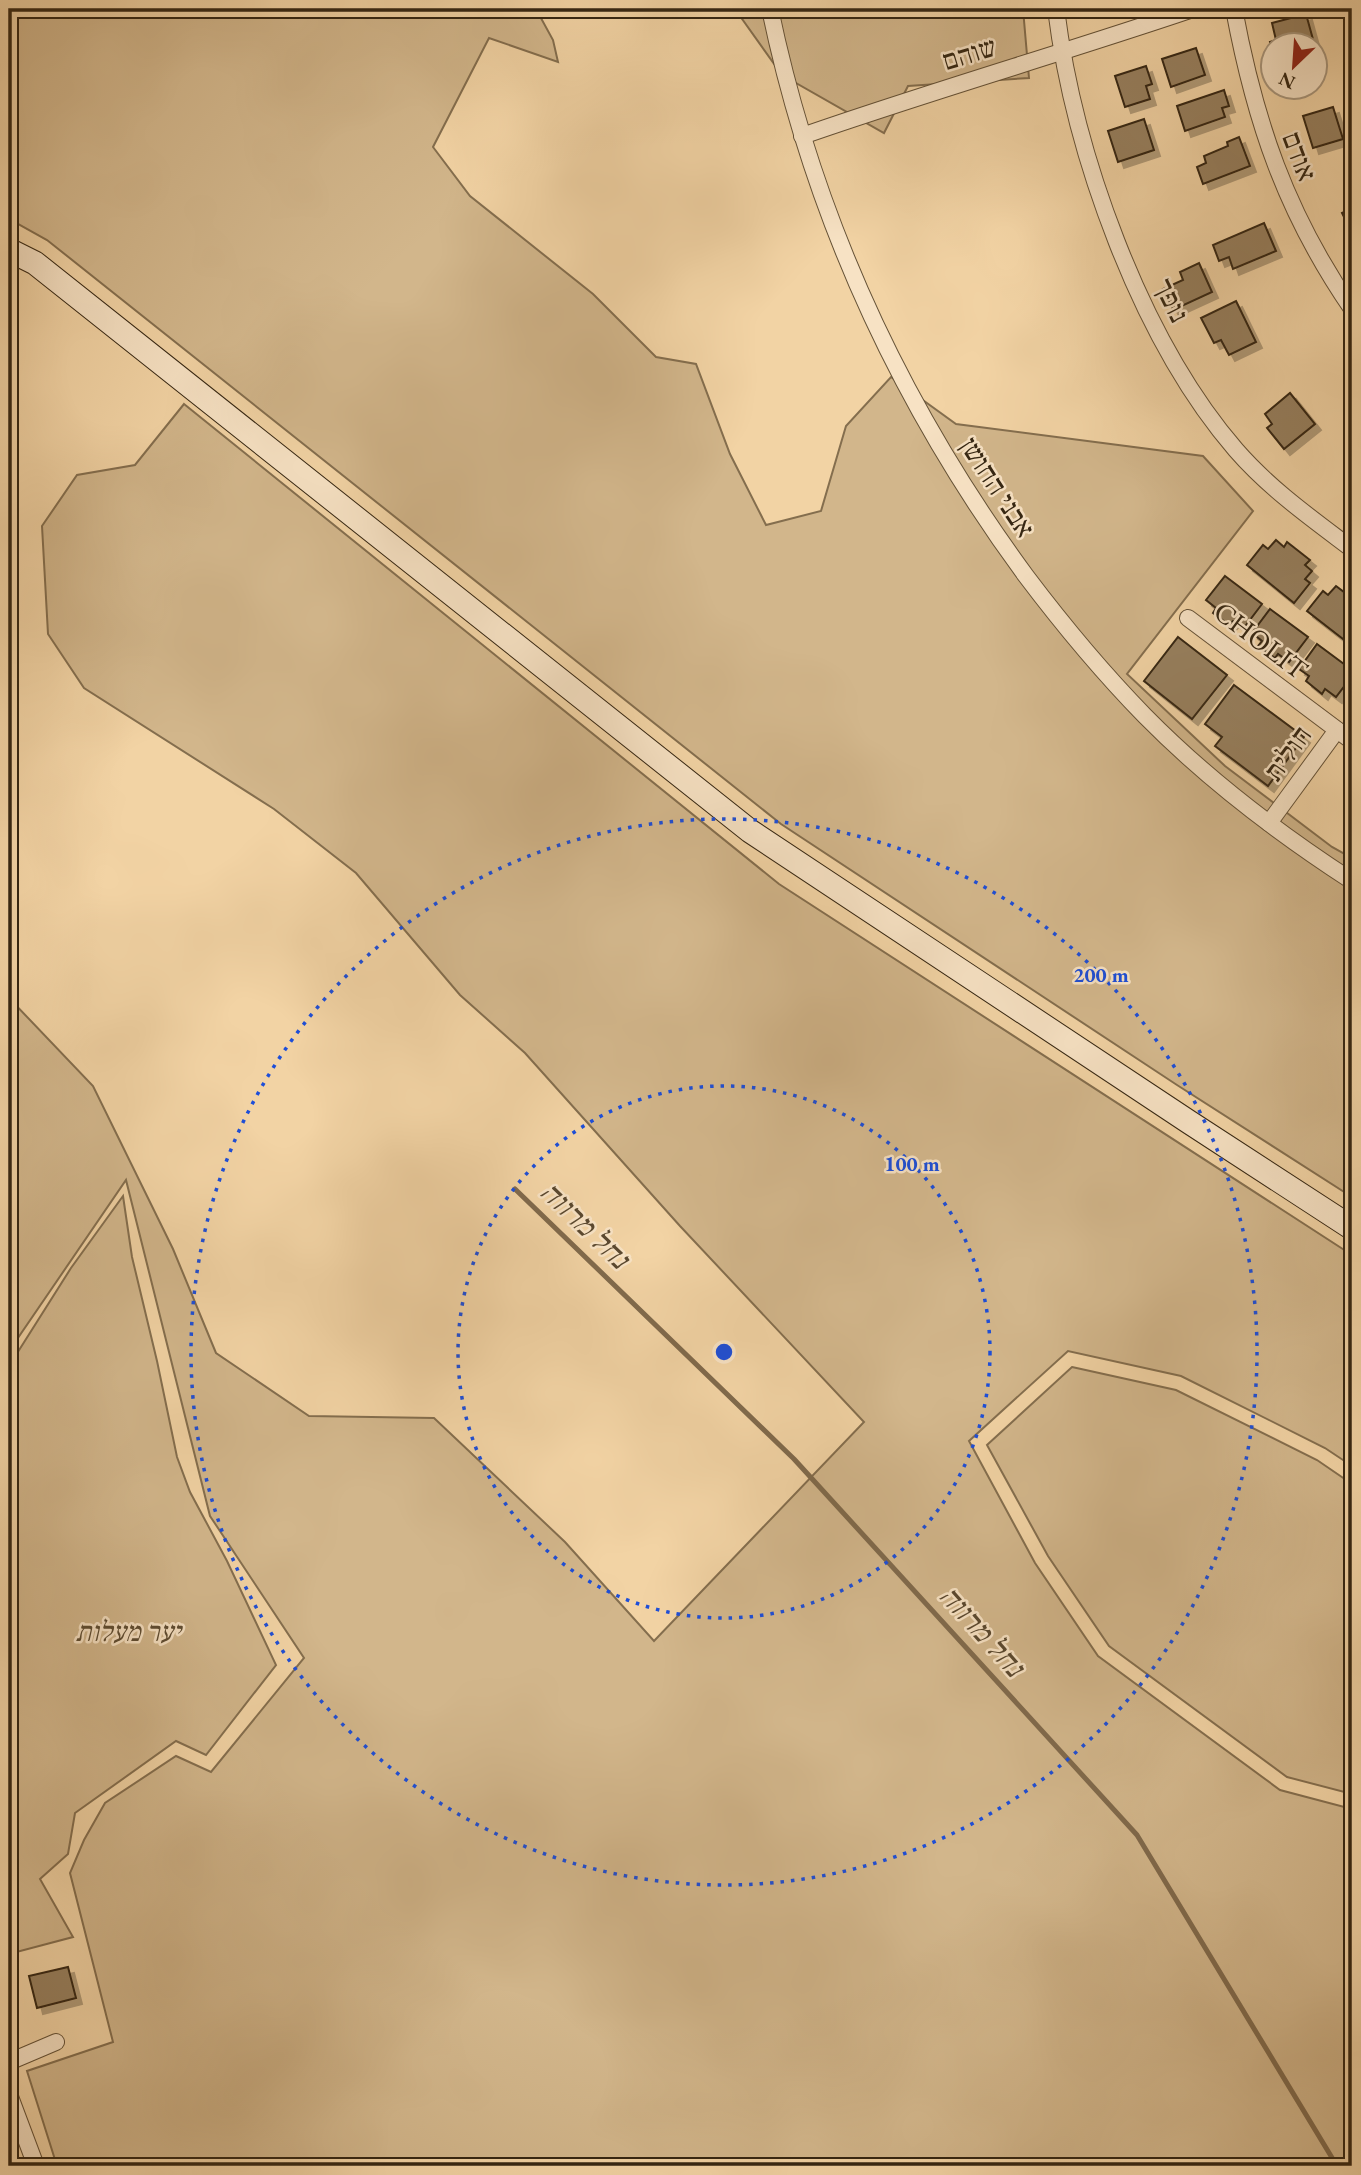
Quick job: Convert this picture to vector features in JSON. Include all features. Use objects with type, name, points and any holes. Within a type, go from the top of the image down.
[{"type":"main road","points":[[9,250],[35,263],[750,831],[1352,1228]]},
{"type":"street","name":"אבני החושן","points":[[770,9],[802,136],[856,285],[888,354],[962,484],[1047,603],[1119,689],[1185,754],[1269,823],[1352,881]]},
{"type":"street","name":"נופך","points":[[1056,9],[1061,52],[1084,141],[1114,232],[1144,302],[1181,374],[1207,414],[1253,468],[1287,500],[1352,549]]},
{"type":"street","name":"שוהם","points":[[802,136],[906,99],[1193,9]]},
{"type":"street","name":"אודם","points":[[1234,9],[1254,103],[1280,181],[1308,239],[1352,309]]},
{"type":"street","name":"CHOLIT","points":[[1188,618],[1337,730]]},
{"type":"street","name":"חולית","points":[[1269,823],[1337,730],[1352,741]]},
{"type":"street","points":[[9,2062],[56,2042]]},
{"type":"street","points":[[9,2094],[36,2166]]},
{"type":"green space","points":[[21,9],[536,9],[553,40],[558,62],[489,38],[433,147],[470,196],[593,294],[656,357],[696,364],[730,454],[766,525],[821,511],[846,426],[891,377],[956,424],[1203,456],[1253,511],[1127,674],[1225,766],[1332,847],[1352,858],[1352,1197],[781,824],[47,240],[9,219],[9,22]]},
{"type":"green space","points":[[735,9],[1023,9],[1029,78],[908,86],[884,133],[782,75]]},
{"type":"green space","points":[[184,404],[779,884],[1352,1255],[1352,1466],[1325,1448],[1181,1376],[1068,1351],[969,1441],[1035,1563],[1098,1656],[1280,1790],[1352,1809],[1352,2166],[57,2166],[27,2071],[113,2042],[70,1873],[84,1840],[105,1803],[176,1756],[211,1772],[304,1658],[210,1516],[126,1180],[9,1351],[9,998],[93,1086],[173,1249],[216,1353],[309,1416],[434,1418],[565,1542],[654,1641],[864,1422],[680,1226],[525,1053],[460,995],[356,873],[274,809],[84,688],[48,634],[42,526],[77,475],[135,465]]},
{"type":"green space","name":"יער מעלות","points":[[123,1196],[132,1257],[177,1457],[190,1492],[227,1561],[276,1665],[206,1755],[176,1741],[75,1813],[68,1854],[40,1879],[73,1937],[9,1954],[9,1366],[71,1268]]},
{"type":"green space","points":[[1072,1367],[1176,1390],[1317,1460],[1352,1484],[1352,1794],[1287,1777],[1109,1646],[1048,1556],[987,1445]]},
{"type":"building","points":[[1341,9],[1352,9],[1352,28],[1348,29]]},
{"type":"building","points":[[1306,14],[1311,32],[1274,32],[1272,23]]},
{"type":"building","points":[[1196,48],[1205,75],[1171,87],[1162,59]]},
{"type":"building","points":[[1146,66],[1152,84],[1146,86],[1150,99],[1125,107],[1115,76]]},
{"type":"building","points":[[1224,90],[1229,106],[1222,108],[1225,117],[1185,131],[1177,106]]},
{"type":"building","points":[[1333,107],[1343,139],[1313,148],[1303,116]]},
{"type":"building","points":[[1144,119],[1154,150],[1118,162],[1108,131]]},
{"type":"building","points":[[1239,137],[1250,166],[1203,184],[1197,167],[1206,163],[1204,156],[1228,146],[1227,142]]},
{"type":"building","points":[[1352,208],[1352,233],[1342,213]]},
{"type":"building","points":[[1264,223],[1276,251],[1233,269],[1229,257],[1219,261],[1213,245]]},
{"type":"building","points":[[1199,263],[1212,292],[1173,310],[1163,289],[1183,280],[1180,272]]},
{"type":"building","points":[[1236,301],[1256,342],[1229,355],[1221,340],[1214,343],[1201,318]]},
{"type":"building","points":[[1290,393],[1315,424],[1284,449],[1267,428],[1272,424],[1265,414]]},
{"type":"building","points":[[1276,540],[1284,547],[1287,542],[1310,560],[1305,565],[1312,571],[1305,579],[1310,583],[1294,603],[1247,565],[1263,545],[1268,549]]},
{"type":"building","points":[[1225,576],[1262,604],[1243,629],[1233,621],[1229,625],[1213,613],[1216,608],[1206,600]]},
{"type":"building","points":[[1336,586],[1344,592],[1347,588],[1352,591],[1352,646],[1307,611],[1323,591],[1328,595]]},
{"type":"building","points":[[1270,609],[1308,637],[1289,662],[1278,654],[1275,658],[1258,646],[1262,641],[1252,633]]},
{"type":"building","points":[[1178,637],[1227,675],[1192,719],[1144,681]]},
{"type":"building","points":[[1317,644],[1352,670],[1352,676],[1336,697],[1325,689],[1322,694],[1306,681],[1309,676],[1299,669]]},
{"type":"building","points":[[1234,685],[1304,737],[1268,786],[1215,746],[1222,737],[1205,724]]},
{"type":"building","points":[[68,1967],[76,1998],[37,2008],[29,1976]]},
{"type":"waterway","name":"נחל מרווה","points":[[515,1189],[794,1459],[1137,1835],[1337,2166]]}]
